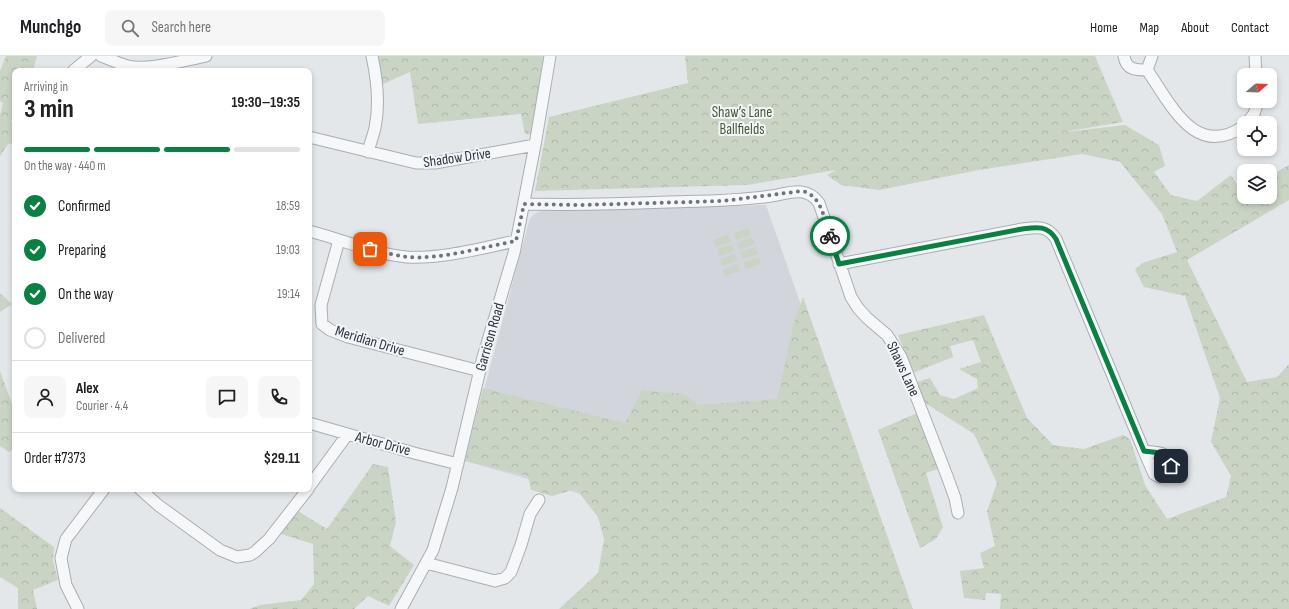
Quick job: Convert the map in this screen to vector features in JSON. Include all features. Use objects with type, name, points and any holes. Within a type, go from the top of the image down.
[{"type":"street","points":[[77,68],[91,56]]},
{"type":"street","points":[[101,56],[128,66],[137,67],[156,66],[206,56]]},
{"type":"street","points":[[368,152],[375,127],[378,108],[372,56]]},
{"type":"street","name":"Garrison Road","points":[[401,609],[433,550],[458,464],[480,371],[516,241],[535,145],[550,56]]},
{"type":"street","points":[[1124,56],[1126,64],[1130,68],[1147,70],[1177,114],[1192,129],[1200,134],[1215,137],[1237,130]]},
{"type":"street","points":[[1147,70],[1152,56]]},
{"type":"street","points":[[1255,56],[1256,68]]},
{"type":"street","name":"Shadow Drive","points":[[312,139],[416,164],[435,163],[535,145]]},
{"type":"street","name":"Shaws Lane","points":[[524,204],[582,205],[723,201],[802,191],[814,197],[819,203],[839,264],[852,297],[858,308],[888,335],[901,357],[947,476],[955,498],[958,513]]},
{"type":"street","points":[[839,264],[1022,229],[1035,227],[1047,229],[1056,239],[1144,451]]},
{"type":"street","points":[[312,232],[388,254],[407,257],[425,257],[516,241]]},
{"type":"street","name":"Meridian Drive","points":[[340,240],[321,305],[322,324],[330,330],[348,337],[480,371]]},
{"type":"street","name":"Arbor Drive","points":[[312,424],[458,464]]},
{"type":"street","points":[[312,483],[348,435]]},
{"type":"street","points":[[78,609],[66,585],[61,558],[66,540],[102,492]]},
{"type":"street","points":[[143,492],[158,505],[220,550],[237,557],[250,555],[255,552],[268,539],[305,492]]},
{"type":"street","points":[[426,564],[495,581],[505,578],[511,572],[515,563],[530,514],[539,500]]},
{"type":"shaded area","points":[[766,205],[887,551],[788,553],[465,461],[530,218],[541,211]]},
{"type":"green space","points":[[6,56],[37,56],[34,68],[12,68],[12,143],[8,144],[0,156],[0,115],[3,103],[0,101],[0,71]]},
{"type":"green space","points":[[377,56],[543,56],[533,134],[525,134],[521,114],[418,124],[410,72],[383,84]]},
{"type":"green space","name":"Shaw’s Lane Ballfields","points":[[685,56],[1095,56],[1123,122],[939,153],[1064,132],[1125,125],[1159,145],[1165,166],[1154,172],[1171,195],[1197,201],[1231,175],[1237,184],[1237,204],[1277,204],[1277,172],[1289,165],[1289,200],[1187,260],[1247,382],[1277,377],[1289,364],[1289,609],[1000,609],[1001,594],[986,593],[985,600],[964,598],[960,571],[984,568],[980,553],[995,546],[987,511],[997,483],[974,434],[925,403],[917,382],[930,378],[940,395],[954,399],[978,388],[977,379],[959,369],[981,362],[973,340],[950,346],[953,357],[913,373],[898,335],[984,315],[1027,418],[1053,445],[1084,449],[1123,435],[1130,439],[1145,485],[1167,519],[1226,497],[1231,476],[1211,442],[1220,398],[1185,296],[1144,287],[1135,270],[1142,263],[1177,252],[1162,214],[1120,162],[1082,154],[979,170],[879,190],[841,185],[827,175],[836,170],[747,185],[535,191],[549,117],[688,83]]},
{"type":"green space","points":[[749,228],[751,235],[736,240],[734,233]]},
{"type":"green space","points":[[728,235],[731,242],[716,247],[713,240]]},
{"type":"green space","points":[[752,237],[755,244],[740,250],[737,243]]},
{"type":"green space","points":[[732,244],[734,251],[719,256],[717,249]]},
{"type":"green space","points":[[755,247],[758,254],[743,259],[740,252]]},
{"type":"green space","points":[[735,254],[737,261],[722,266],[720,259]]},
{"type":"green space","points":[[759,257],[761,264],[746,269],[744,262]]},
{"type":"green space","points":[[738,264],[740,271],[725,276],[723,269]]},
{"type":"green space","points":[[0,293],[12,304],[0,312]]},
{"type":"green space","points":[[803,297],[913,609],[559,609],[598,573],[604,539],[598,517],[576,489],[552,496],[531,490],[528,476],[465,461],[483,388],[625,423],[642,390],[685,394],[698,405],[777,399],[794,322]]},
{"type":"green space","points":[[0,371],[12,404],[12,450],[9,452],[0,446]]},
{"type":"green space","points":[[917,413],[938,469],[926,473],[943,527],[936,539],[920,548],[878,430]]},
{"type":"green space","points":[[373,464],[388,467],[396,522],[390,546],[414,565],[389,606],[368,596],[354,609],[249,609],[260,605],[301,600],[314,584],[313,544],[281,534],[298,511],[327,529]]},
{"type":"green space","points":[[0,508],[54,547],[53,560],[58,580],[33,590],[37,609],[18,609],[18,588],[0,577]]},
{"type":"way so far","points":[[370,249],[407,257],[425,257],[516,241],[524,204],[582,205],[723,201],[742,200],[802,191],[814,197],[819,203],[830,236]]},
{"type":"route","points":[[830,236],[839,264],[1022,229],[1035,227],[1047,229],[1056,239],[1144,451],[1164,455],[1169,459],[1171,466]]}]
